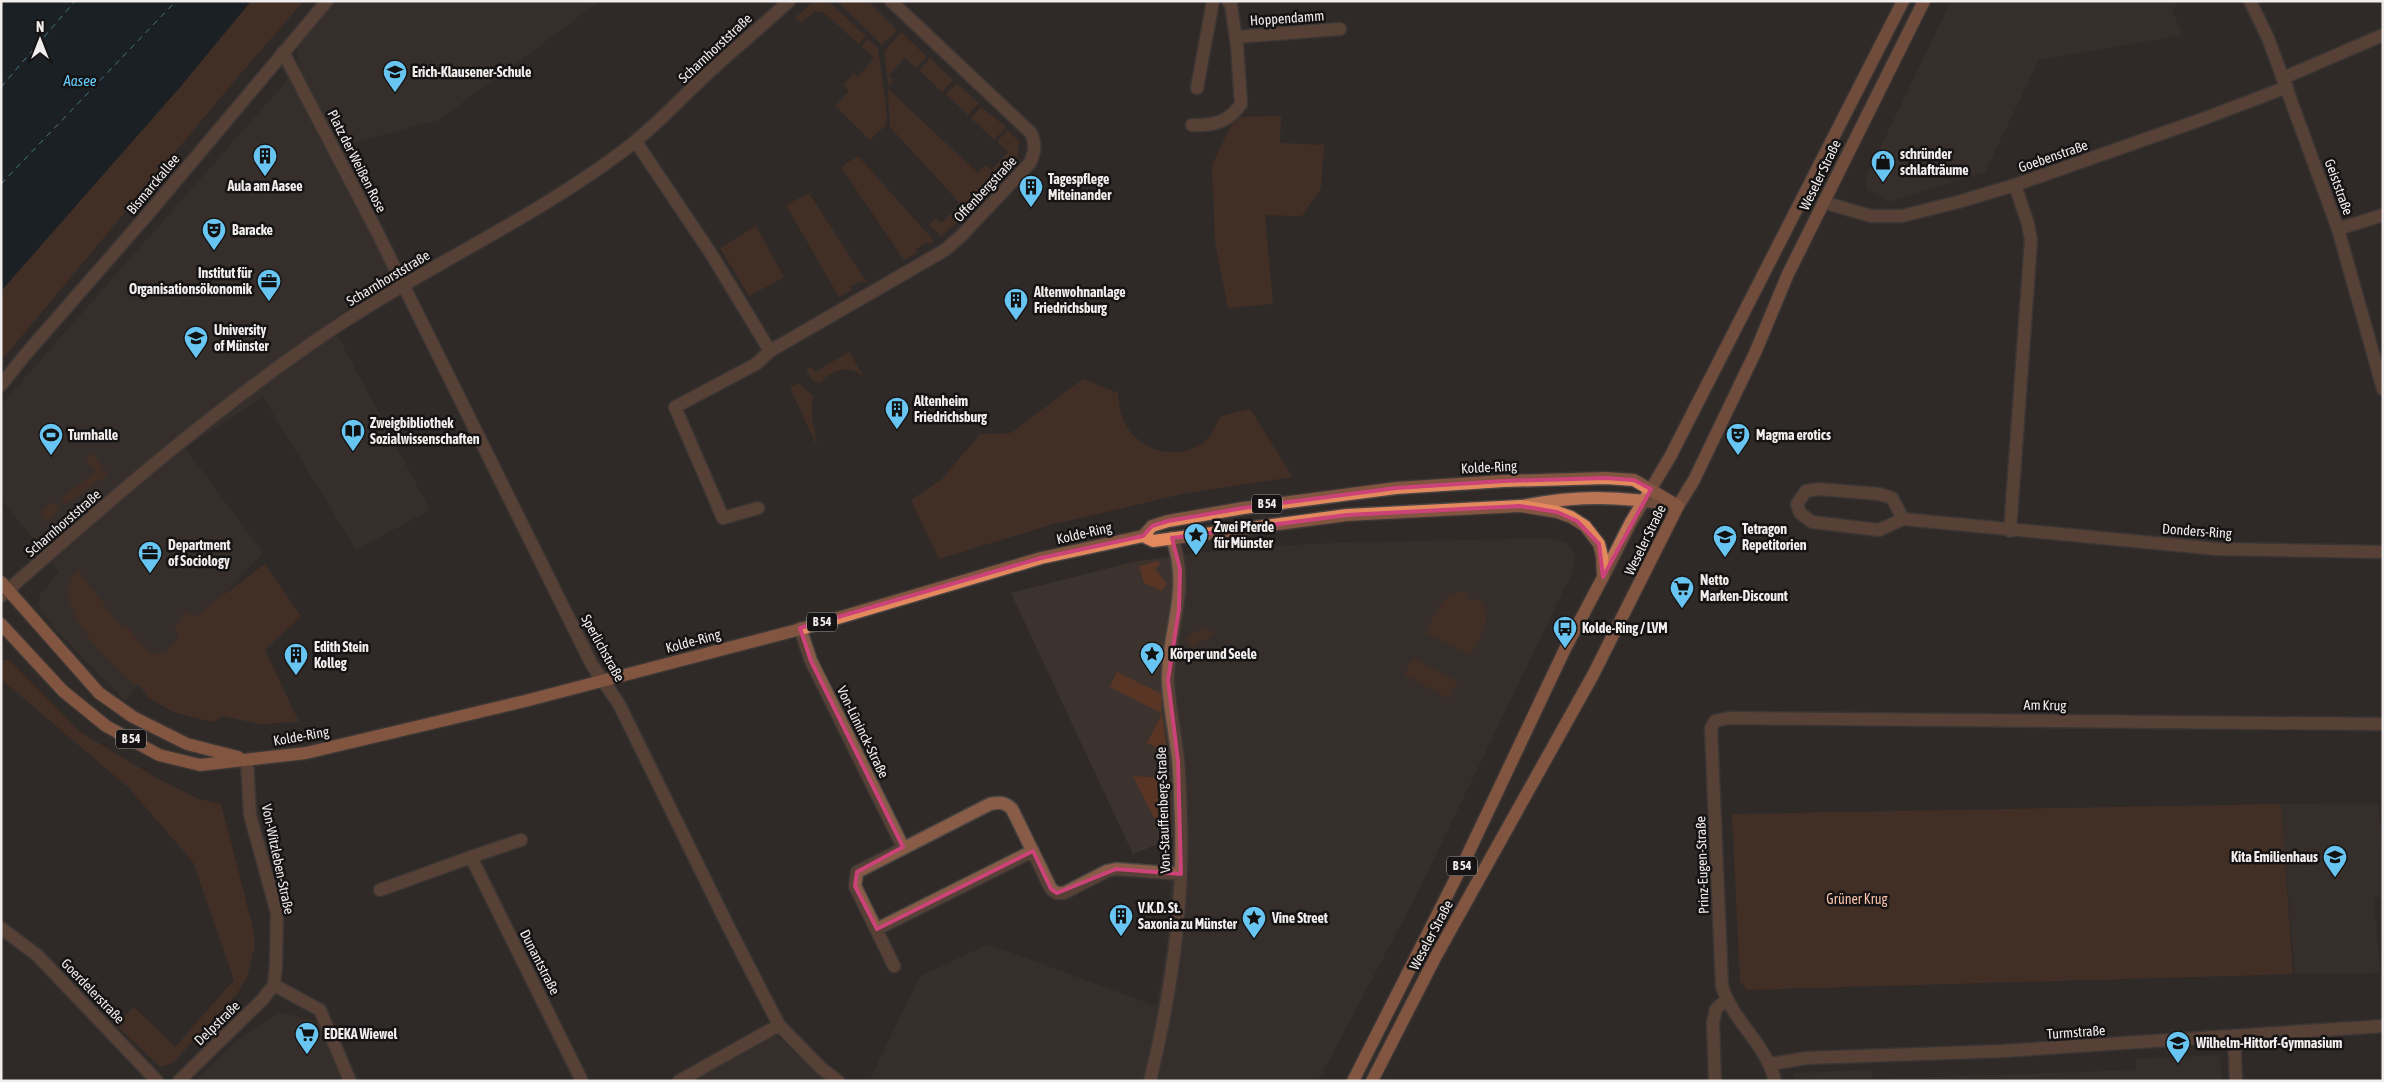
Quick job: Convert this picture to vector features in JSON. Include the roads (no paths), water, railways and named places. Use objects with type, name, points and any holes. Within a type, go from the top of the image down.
[{"type":"main road","name":"Weseler Straße","points":[[1353,1081],[1466,858],[1531,718],[1603,577],[1699,401],[1903,1]]},
{"type":"main road","name":"Weseler Straße","points":[[1372,1081],[1436,956],[1593,676],[1678,506],[1694,480],[1751,362],[1788,274],[1924,1]]},
{"type":"main road","name":"Kolde-Ring","points":[[1,624],[63,691],[106,726],[159,755],[200,766],[306,753],[602,682],[800,628],[1042,558],[1143,536],[1152,526],[1168,520],[1396,488],[1504,480],[1606,478],[1634,480],[1647,495]]},
{"type":"main road","name":"Kolde-Ring","points":[[1143,536],[1153,541],[1347,515],[1520,506],[1564,498],[1647,495],[1678,506]]},
{"type":"main road","name":"Kolde-Ring","points":[[1520,506],[1564,514],[1585,526],[1598,544],[1602,556],[1603,577]]},
{"type":"main road","name":"Kolde-Ring","points":[[3,590],[100,693],[126,712],[187,744],[247,760]]},
{"type":"street","name":"Bismarckallee","points":[[1,386],[25,355],[148,214],[327,1]]},
{"type":"street","name":"Scharnhorststraße","points":[[3,590],[137,476],[267,376],[334,328],[403,285],[537,208],[636,142],[676,106],[706,74],[789,1]]},
{"type":"street","name":"Offenbergstraße","points":[[758,508],[722,518],[675,407],[756,364],[770,351],[945,250],[961,236],[1030,163],[1035,152],[1036,146],[1031,133],[891,1]]},
{"type":"street","points":[[1197,88],[1213,1]]},
{"type":"street","name":"Hoppendamm","points":[[1192,125],[1206,126],[1227,119],[1241,104],[1236,37],[1231,5],[1228,1]]},
{"type":"street","name":"Geiststraße","points":[[2250,1],[2268,38],[2285,82],[2338,229],[2383,389]]},
{"type":"street","name":"Hoppendamm","points":[[1236,37],[1340,29]]},
{"type":"street","name":"Goebenstraße","points":[[1824,202],[1871,216],[1902,216],[2015,185],[2285,82],[2383,35]]},
{"type":"street","name":"Platz der Weißen Rose","points":[[283,52],[403,285]]},
{"type":"street","points":[[636,142],[710,252],[770,351]]},
{"type":"street","points":[[2010,531],[2031,240],[2028,224],[2015,185]]},
{"type":"street","points":[[2338,229],[2383,215]]},
{"type":"street","name":"Sperlichstraße","points":[[403,285],[592,665],[619,704],[728,928],[779,1025]]},
{"type":"street","name":"Donders-Ring","points":[[1904,520],[1892,498],[1879,494],[1819,489],[1806,492],[1796,504],[1800,513],[1812,522],[1879,530],[1904,520],[2010,531],[2217,548],[2383,552]]},
{"type":"street","name":"Von-Stauffenberg-Straße","points":[[1150,1081],[1176,954],[1180,874],[1178,761],[1168,680],[1172,636],[1179,609],[1180,569],[1172,538]]},
{"type":"street","name":"Von-Lüninck-Straße","points":[[800,628],[811,662],[903,847]]},
{"type":"street","name":"Am Krug","points":[[1711,728],[1715,721],[1729,718],[2383,724]]},
{"type":"street","name":"Prinz-Eugen-Straße","points":[[1711,728],[1720,957],[1726,1000],[1771,1064],[1776,1081]]},
{"type":"street","name":"Von-Witzleben-Straße","points":[[247,760],[250,815],[277,912],[274,985]]},
{"type":"street","points":[[894,966],[855,886],[857,872],[990,804],[1000,802],[1007,804],[1012,809],[1051,889],[1057,893],[1064,893],[1107,871],[1116,869],[1180,874]]},
{"type":"street","points":[[380,890],[521,840]]},
{"type":"street","points":[[877,929],[1033,851]]},
{"type":"street","name":"Dunantstraße","points":[[470,858],[582,1081]]},
{"type":"street","name":"Goerdelerstraße","points":[[1,928],[37,955],[157,1081]]},
{"type":"street","points":[[274,985],[320,1010],[350,1081]]},
{"type":"street","name":"Delpstraße","points":[[179,1081],[262,1000],[274,985]]},
{"type":"street","points":[[1715,1081],[1713,1023],[1716,1009],[1726,1000]]},
{"type":"street","points":[[679,1081],[779,1025],[821,1068],[838,1081]]},
{"type":"street","name":"Turmstraße","points":[[1771,1064],[1806,1058],[2004,1051],[2383,1026]]},
{"type":"street","points":[[2234,1036],[2236,1081]]},
{"type":"water","name":"Aasee","points":[[1,1],[251,1],[181,86],[1,291]]},
{"type":"place","name":"Erich-Klausener-Schule","points":[[395,93]]},
{"type":"place","name":"Aula am Aasee","points":[[265,177]]},
{"type":"place","name":"schründer schlafträume","points":[[1883,183]]},
{"type":"place","name":"Tagespflege Miteinander","points":[[1031,208]]},
{"type":"place","name":"Baracke","points":[[214,251]]},
{"type":"place","name":"Institut für Organisationsökonomik","points":[[269,302]]},
{"type":"place","name":"Altenwohnanlage Friedrichsburg","points":[[1016,321]]},
{"type":"place","name":"University of Münster","points":[[196,359]]},
{"type":"place","name":"Altenheim Friedrichsburg","points":[[897,430]]},
{"type":"place","name":"Zweigbibliothek Sozialwissenschaften","points":[[353,452]]},
{"type":"place","name":"Turnhalle","points":[[51,456]]},
{"type":"place","name":"Magma erotics","points":[[1738,456]]},
{"type":"place","name":"Zwei Pferde für Münster","points":[[1196,556]]},
{"type":"place","name":"Tetragon Repetitorien","points":[[1725,558]]},
{"type":"place","name":"Department of Sociology","points":[[150,574]]},
{"type":"place","name":"Netto Marken-Discount","points":[[1682,609]]},
{"type":"place","name":"Kolde-Ring / LVM","points":[[1565,649]]},
{"type":"place","name":"Körper und Seele","points":[[1152,675]]},
{"type":"place","name":"Edith Stein Kolleg","points":[[296,676]]},
{"type":"place","name":"Kita Emilienhaus","points":[[2335,878]]},
{"type":"place","name":"V.K.D. St. Saxonia zu Münster","points":[[1121,937]]},
{"type":"place","name":"Vine Street","points":[[1254,939]]},
{"type":"place","name":"EDEKA Wiewel","points":[[307,1055]]},
{"type":"place","name":"Wilhelm-Hittorf-Gymnasium","points":[[2178,1064]]},
{"type":"park label","name":"Grüner Krug","points":[[1857,899]]}]
